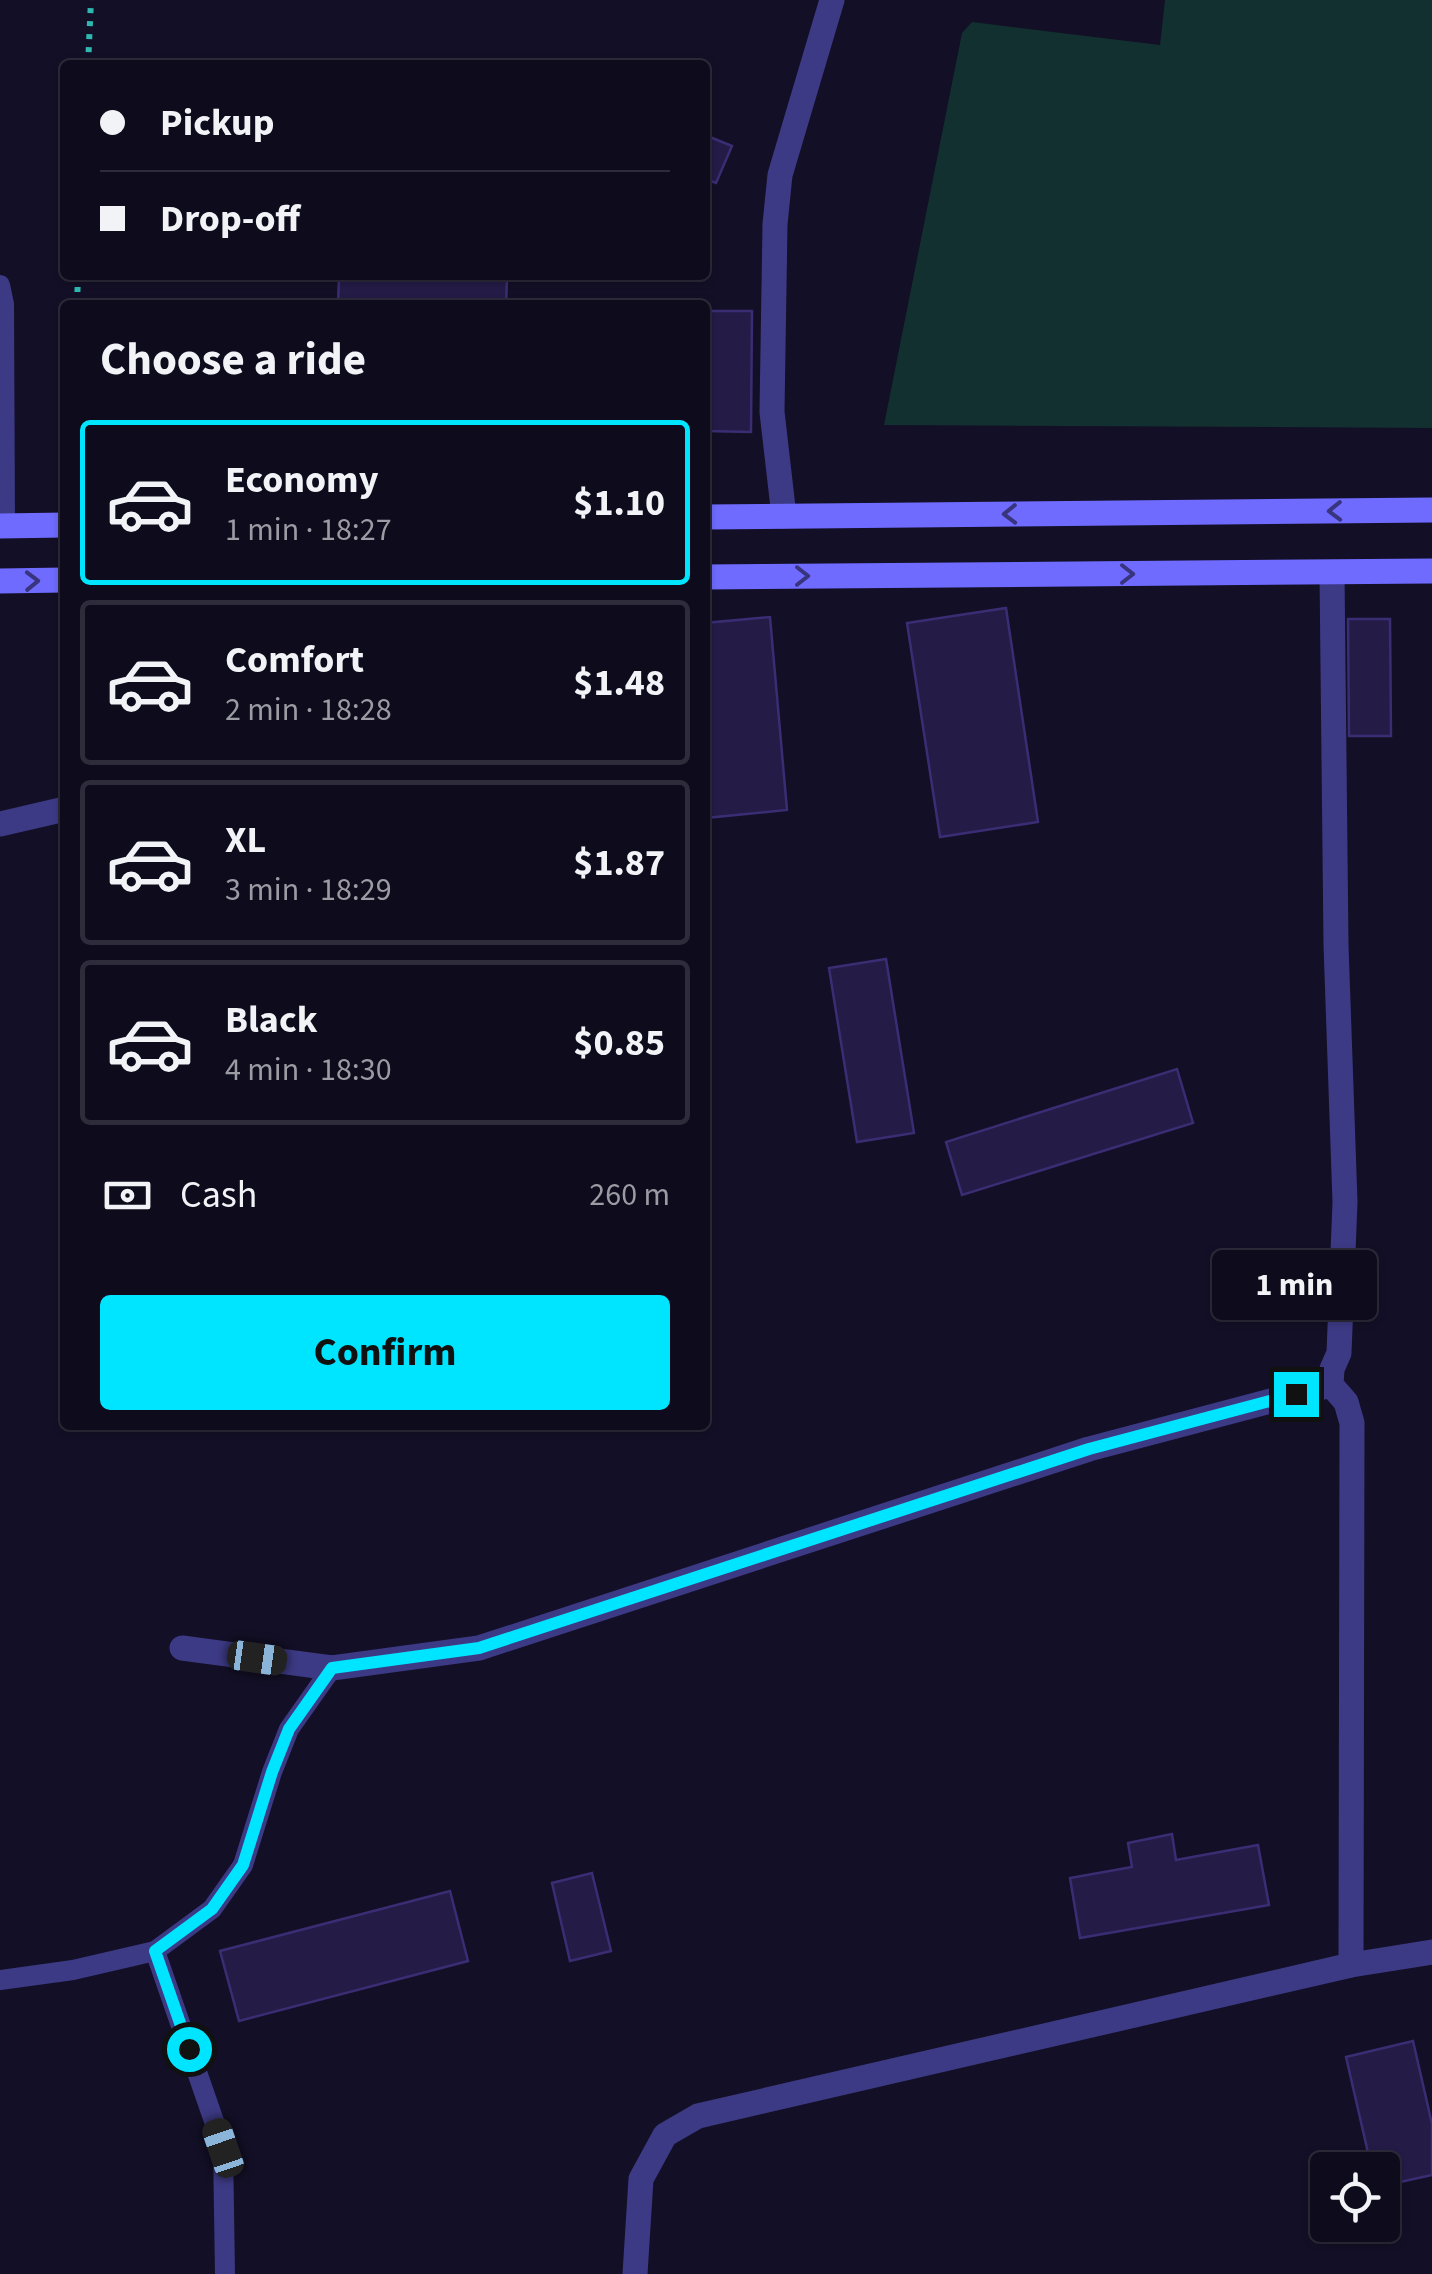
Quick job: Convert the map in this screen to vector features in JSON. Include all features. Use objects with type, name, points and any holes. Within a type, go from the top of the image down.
[{"type":"main road","points":[[710,517],[1432,510]]},
{"type":"main road","points":[[3,526],[60,525]]},
{"type":"main road","points":[[710,577],[1432,571]]},
{"type":"main road","points":[[0,581],[60,580]]},
{"type":"street","points":[[784,516],[772,412],[775,224],[780,175],[832,0]]},
{"type":"street","points":[[1330,1385],[1339,1353],[1345,1202],[1336,945],[1332,573]]},
{"type":"street","points":[[0,824],[60,811]]},
{"type":"street","points":[[182,1648],[332,1668],[479,1648],[1089,1449],[1330,1385]]},
{"type":"street","points":[[1330,1385],[1346,1402],[1352,1423],[1351,1966]]},
{"type":"street","points":[[635,2274],[640,2179],[665,2135],[698,2116],[1351,1966],[1432,1952]]},
{"type":"lane","points":[[0,285],[4,304],[3,526]]},
{"type":"lane","points":[[0,1980],[73,1970],[155,1951],[212,1909],[243,1865],[289,1729],[332,1668]]},
{"type":"lane","points":[[155,1951],[223,2148],[225,2274]]},
{"type":"path","points":[[88,60],[90,0]]},
{"type":"green space","points":[[1165,0],[1432,0],[1432,428],[884,425],[962,33],[972,22],[1160,45]]},
{"type":"building","points":[[710,137],[732,146],[716,183],[710,181]]},
{"type":"building","points":[[339,280],[507,280],[506,300],[338,300]]},
{"type":"building","points":[[710,311],[752,311],[751,432],[710,431]]},
{"type":"building","points":[[1006,608],[1038,822],[940,837],[907,623]]},
{"type":"building","points":[[770,617],[787,810],[710,818],[710,623]]},
{"type":"building","points":[[1348,619],[1390,619],[1391,736],[1349,736]]},
{"type":"building","points":[[886,959],[914,1133],[857,1142],[829,968]]},
{"type":"building","points":[[1177,1069],[1193,1123],[962,1195],[946,1142]]},
{"type":"building","points":[[1172,1834],[1176,1860],[1258,1845],[1269,1905],[1080,1938],[1070,1878],[1132,1867],[1128,1843]]},
{"type":"building","points":[[592,1873],[611,1951],[570,1961],[552,1883]]},
{"type":"building","points":[[450,1891],[468,1961],[239,2021],[220,1951]]},
{"type":"building","points":[[1413,2041],[1432,2124],[1432,2175],[1400,2182],[1400,2152],[1368,2152],[1346,2057]]},
{"type":"route","points":[[189,2049],[155,1951],[212,1909],[243,1865],[289,1729],[332,1668],[479,1648],[1089,1449],[1296,1394]]}]
